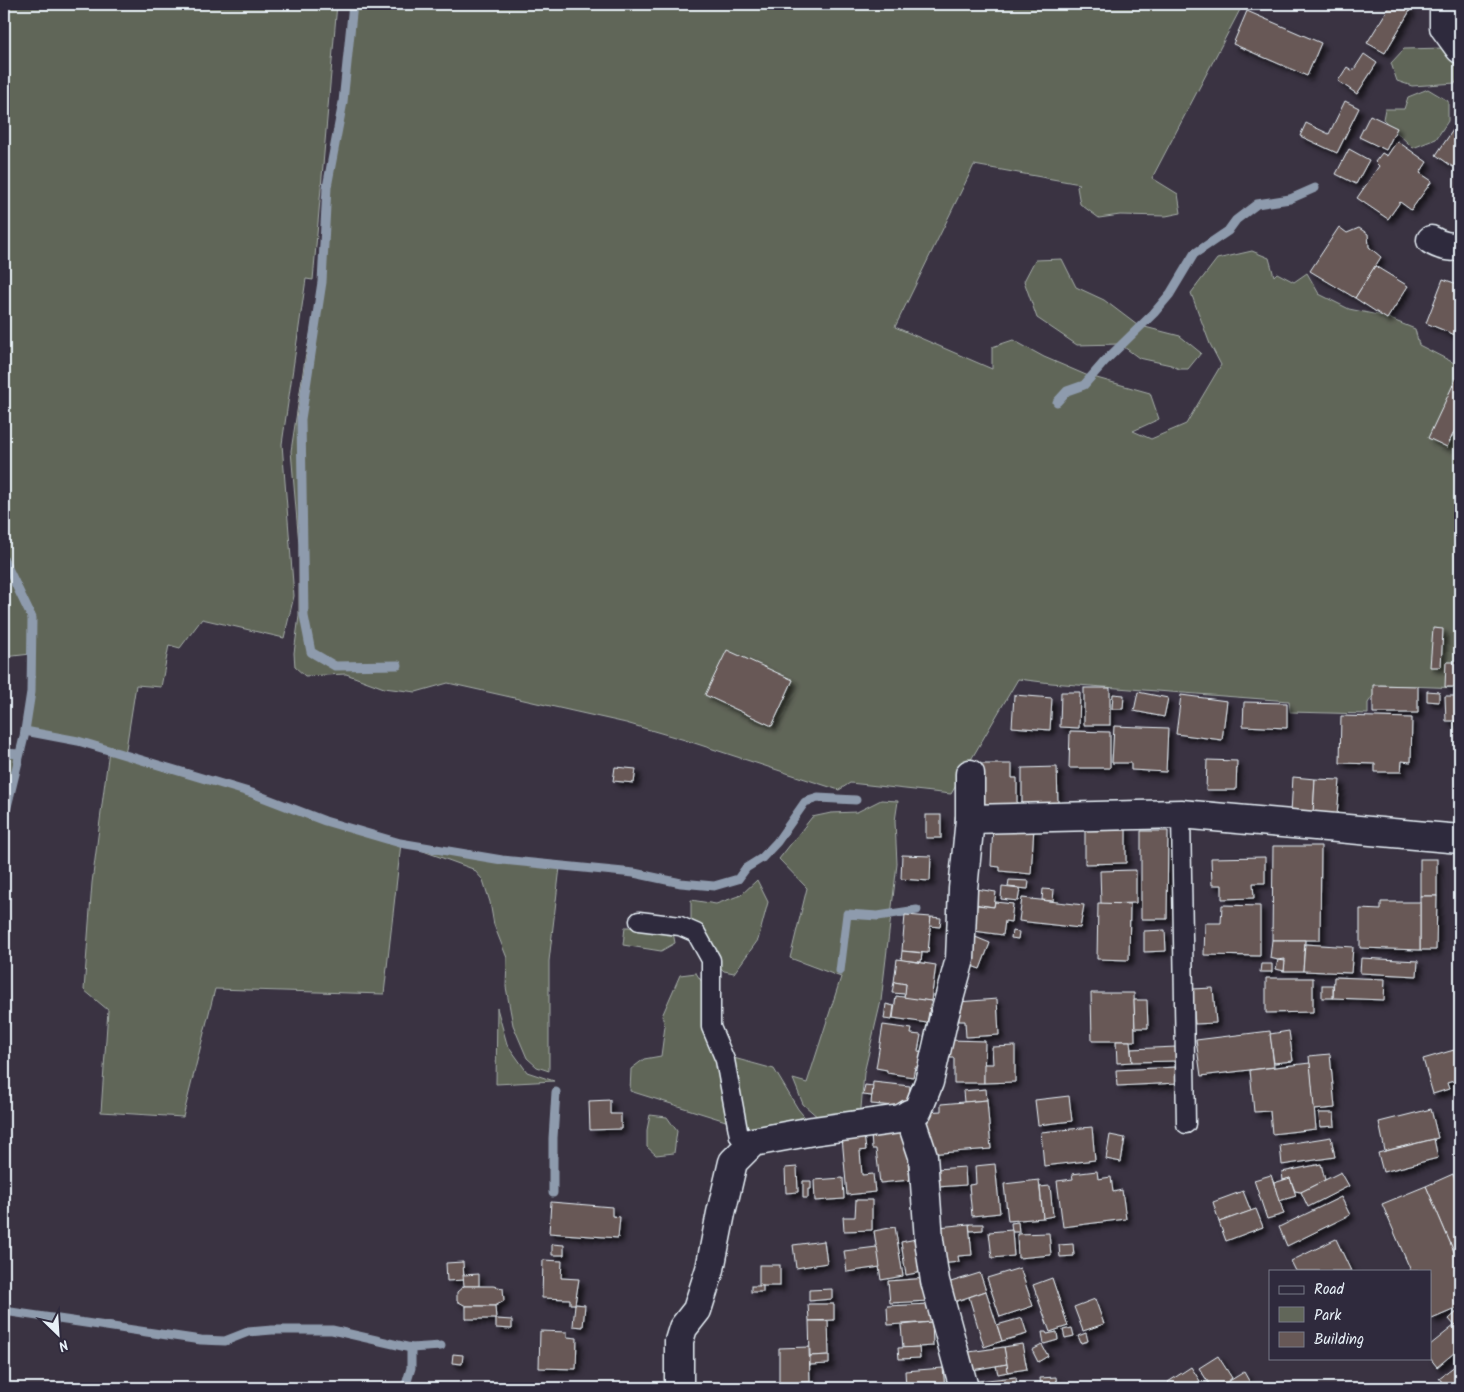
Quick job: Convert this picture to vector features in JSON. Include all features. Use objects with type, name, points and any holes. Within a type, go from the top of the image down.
[{"type":"street","points":[[1444,4],[1444,27],[1460,49]]},
{"type":"street","points":[[1431,240],[1438,244],[1460,246]]},
{"type":"street","points":[[679,1388],[679,1341],[682,1328],[697,1310],[710,1270],[733,1162],[753,1142],[812,1131],[900,1119],[918,1110],[929,1082],[960,959],[963,889],[970,819],[970,774]]},
{"type":"street","points":[[970,819],[1181,814],[1460,839]]},
{"type":"street","points":[[909,1114],[922,1156],[929,1240],[935,1281],[964,1388]]},
{"type":"lane","points":[[1181,814],[1186,1124]]},
{"type":"lane","points":[[640,921],[680,926],[696,933],[711,960],[711,1027],[725,1060],[739,1136]]},
{"type":"green space","points":[[4,4],[337,4],[313,280],[306,279],[282,444],[294,596],[284,638],[202,619],[180,648],[169,645],[161,687],[136,685],[125,755],[252,793],[325,821],[401,843],[384,994],[215,989],[183,1117],[101,1112],[108,1010],[84,990],[92,883],[109,750],[78,741],[25,731],[31,692],[31,654],[4,657]]},
{"type":"green space","points":[[353,4],[1243,4],[1152,178],[1178,194],[1181,213],[1166,216],[1120,215],[1099,218],[1080,204],[1077,187],[1080,184],[974,165],[895,327],[992,369],[992,347],[1013,340],[1044,357],[1086,375],[1150,393],[1159,419],[1133,431],[1151,439],[1186,424],[1221,365],[1210,344],[1191,293],[1217,259],[1252,251],[1269,258],[1274,276],[1277,273],[1294,282],[1307,273],[1319,294],[1349,309],[1383,316],[1415,329],[1419,345],[1460,366],[1460,688],[1380,685],[1368,703],[1368,714],[1290,712],[1289,701],[1018,679],[951,794],[850,783],[839,790],[626,723],[448,683],[416,692],[384,688],[346,674],[305,676],[295,667],[294,653],[299,616],[299,544],[291,451],[305,359],[321,285],[327,187],[343,102]]},
{"type":"green space","points":[[1444,48],[1460,65],[1460,73],[1456,83],[1412,86],[1397,81],[1391,63],[1404,49]]},
{"type":"green space","points":[[1428,89],[1448,101],[1448,121],[1436,139],[1413,148],[1383,119],[1385,109],[1404,109],[1408,97]]},
{"type":"green space","points":[[1062,259],[1076,287],[1104,300],[1137,325],[1180,336],[1201,353],[1188,369],[1179,369],[1171,365],[1139,358],[1120,344],[1077,345],[1037,318],[1024,281],[1035,260]]},
{"type":"green space","points":[[4,753],[19,754],[4,819]]},
{"type":"green space","points":[[881,800],[898,801],[895,821],[897,864],[881,1001],[864,1073],[860,1120],[820,1119],[803,1104],[793,1079],[807,1083],[841,977],[790,958],[807,888],[779,859],[812,817],[831,813],[857,812]]},
{"type":"green space","points":[[402,843],[502,860],[560,867],[549,961],[549,1071],[537,1067],[527,1058],[513,1025],[506,987],[507,958],[494,925],[490,902],[483,880],[473,869]]},
{"type":"green space","points":[[757,880],[768,902],[758,940],[734,973],[724,971],[716,964],[691,923],[691,900],[716,904],[741,895]]},
{"type":"green space","points":[[625,927],[673,932],[675,943],[661,951],[623,945]]},
{"type":"green space","points":[[696,973],[707,990],[716,1054],[729,1122],[630,1091],[631,1069],[644,1059],[661,1056],[665,1026],[662,1016],[680,975]]},
{"type":"green space","points":[[497,1008],[507,1044],[527,1072],[554,1081],[496,1084]]},
{"type":"green space","points":[[730,1057],[774,1069],[798,1109],[808,1121],[752,1130],[743,1123]]},
{"type":"green space","points":[[650,1115],[667,1117],[677,1131],[674,1153],[656,1155],[647,1147],[647,1130]]},
{"type":"building","points":[[1391,4],[1401,4],[1411,9],[1385,53],[1367,43]]},
{"type":"building","points":[[1247,11],[1321,43],[1307,76],[1233,44]]},
{"type":"building","points":[[1364,54],[1377,63],[1357,94],[1338,81],[1347,67],[1353,71]]},
{"type":"building","points":[[1345,101],[1359,108],[1337,153],[1300,136],[1306,123],[1329,134]]},
{"type":"building","points":[[1370,115],[1397,128],[1386,150],[1359,137]]},
{"type":"building","points":[[1453,130],[1460,135],[1460,160],[1453,167],[1436,155]]},
{"type":"building","points":[[1397,141],[1427,162],[1420,173],[1432,181],[1411,210],[1400,202],[1388,219],[1357,198],[1379,166],[1375,162],[1382,153],[1387,156]]},
{"type":"building","points":[[1349,149],[1369,160],[1356,184],[1336,174]]},
{"type":"building","points":[[1339,227],[1347,233],[1359,228],[1368,234],[1369,247],[1381,257],[1355,298],[1310,271]]},
{"type":"building","points":[[1375,266],[1408,286],[1387,319],[1355,298]]},
{"type":"building","points":[[1443,279],[1460,285],[1460,337],[1426,323]]},
{"type":"building","points":[[1460,370],[1460,419],[1447,447],[1428,438]]},
{"type":"building","points":[[1433,628],[1443,629],[1441,667],[1430,667]]},
{"type":"building","points":[[727,650],[793,680],[772,726],[705,695]]},
{"type":"building","points":[[1446,662],[1460,662],[1460,680],[1456,680],[1455,687],[1445,687]]},
{"type":"building","points":[[1373,685],[1418,686],[1418,713],[1373,713]]},
{"type":"building","points":[[1084,688],[1110,688],[1110,725],[1084,725]]},
{"type":"building","points":[[1427,691],[1439,692],[1439,702],[1427,701]]},
{"type":"building","points":[[1061,692],[1080,692],[1079,728],[1060,727]]},
{"type":"building","points":[[1138,692],[1168,698],[1164,717],[1134,711]]},
{"type":"building","points":[[1113,694],[1124,695],[1123,709],[1112,709]]},
{"type":"building","points":[[1014,695],[1052,698],[1050,730],[1012,727]]},
{"type":"building","points":[[1181,695],[1227,701],[1222,740],[1176,734]]},
{"type":"building","points":[[1445,696],[1460,696],[1460,721],[1446,721]]},
{"type":"building","points":[[1244,702],[1287,703],[1287,728],[1243,726]]},
{"type":"building","points":[[1341,716],[1412,718],[1411,762],[1402,761],[1401,772],[1375,772],[1375,764],[1340,763]]},
{"type":"building","points":[[1114,726],[1168,728],[1166,772],[1131,770],[1131,763],[1112,763]]},
{"type":"building","points":[[1070,731],[1110,732],[1110,768],[1069,768]]},
{"type":"building","points":[[1207,760],[1237,761],[1236,790],[1206,790]]},
{"type":"building","points":[[980,764],[1012,764],[1012,778],[1017,778],[1017,808],[980,808]]},
{"type":"building","points":[[615,767],[636,769],[634,783],[613,781]]},
{"type":"building","points":[[1057,767],[1058,805],[1022,806],[1022,768]]},
{"type":"building","points":[[1293,777],[1315,779],[1313,814],[1291,813]]},
{"type":"building","points":[[1315,779],[1340,780],[1337,816],[1313,814]]},
{"type":"building","points":[[926,815],[941,815],[941,838],[926,838]]},
{"type":"building","points":[[993,825],[1034,827],[1031,874],[1000,871],[1000,867],[991,866]]},
{"type":"building","points":[[1126,826],[1126,863],[1085,864],[1085,827]]},
{"type":"building","points":[[1141,831],[1168,831],[1167,919],[1141,919]]},
{"type":"building","points":[[1273,846],[1321,846],[1320,940],[1272,940]]},
{"type":"building","points":[[902,855],[931,856],[930,881],[901,879]]},
{"type":"building","points":[[1265,857],[1265,883],[1253,883],[1254,898],[1222,899],[1222,885],[1212,885],[1211,858]]},
{"type":"building","points":[[1420,859],[1437,859],[1437,896],[1420,896]]},
{"type":"building","points":[[1136,870],[1136,903],[1101,904],[1100,871]]},
{"type":"building","points":[[1009,880],[1029,881],[1028,889],[1008,887]]},
{"type":"building","points":[[1002,887],[1020,889],[1018,901],[1001,899]]},
{"type":"building","points":[[970,888],[996,892],[994,907],[967,903]]},
{"type":"building","points":[[1043,889],[1054,890],[1053,901],[1042,900]]},
{"type":"building","points":[[1420,896],[1437,896],[1436,950],[1420,950]]},
{"type":"building","points":[[1022,898],[1084,905],[1080,928],[1019,921]]},
{"type":"building","points":[[995,902],[1013,904],[1011,922],[1005,921],[1003,935],[974,931],[977,905],[994,907]]},
{"type":"building","points":[[1381,902],[1420,902],[1420,950],[1360,948],[1360,909],[1381,910]]},
{"type":"building","points":[[1098,903],[1130,904],[1129,960],[1097,959]]},
{"type":"building","points":[[1222,905],[1260,906],[1260,956],[1204,955],[1205,923],[1221,923]]},
{"type":"building","points":[[905,915],[931,917],[928,953],[902,951]]},
{"type":"building","points":[[931,917],[941,918],[940,927],[930,926]]},
{"type":"building","points":[[1165,930],[1166,951],[1144,952],[1144,931]]},
{"type":"building","points":[[1012,931],[1019,932],[1018,939],[1011,938]]},
{"type":"building","points":[[973,936],[990,943],[980,969],[963,963]]},
{"type":"building","points":[[1272,940],[1305,940],[1303,971],[1284,971],[1285,959],[1270,958]]},
{"type":"building","points":[[1305,944],[1353,947],[1351,973],[1303,971]]},
{"type":"building","points":[[902,951],[922,953],[921,962],[901,960]]},
{"type":"building","points":[[1361,958],[1418,961],[1417,976],[1360,973]]},
{"type":"building","points":[[897,959],[936,965],[931,1001],[904,998],[906,984],[894,982]]},
{"type":"building","points":[[1278,960],[1285,961],[1284,971],[1276,969]]},
{"type":"building","points":[[1261,964],[1272,964],[1272,972],[1260,972]]},
{"type":"building","points":[[1334,977],[1385,979],[1384,1000],[1333,998]]},
{"type":"building","points":[[1266,978],[1313,978],[1313,1012],[1266,1013]]},
{"type":"building","points":[[894,982],[906,984],[905,994],[892,993]]},
{"type":"building","points":[[1322,985],[1333,985],[1333,998],[1322,998]]},
{"type":"building","points":[[1213,988],[1216,1023],[1195,1024],[1192,989]]},
{"type":"building","points":[[1091,993],[1134,993],[1135,1041],[1092,1041]]},
{"type":"building","points":[[896,996],[931,1001],[927,1023],[893,1018]]},
{"type":"building","points":[[997,999],[999,1035],[966,1037],[965,1021],[959,1021],[958,1002]]},
{"type":"building","points":[[1134,1000],[1147,1000],[1148,1028],[1135,1028]]},
{"type":"building","points":[[886,1004],[894,1006],[892,1020],[884,1019]]},
{"type":"building","points":[[883,1025],[912,1029],[911,1034],[921,1035],[918,1051],[923,1052],[921,1068],[915,1067],[913,1077],[887,1073],[887,1070],[876,1068]]},
{"type":"building","points":[[1270,1031],[1274,1067],[1201,1076],[1196,1040]]},
{"type":"building","points":[[1289,1031],[1293,1061],[1274,1063],[1270,1034]]},
{"type":"building","points":[[950,1040],[985,1041],[984,1083],[954,1083],[954,1058],[950,1058]]},
{"type":"building","points":[[1116,1041],[1130,1041],[1132,1062],[1117,1063]]},
{"type":"building","points":[[1015,1046],[1015,1082],[984,1083],[984,1064],[993,1064],[992,1047]]},
{"type":"building","points":[[1176,1047],[1176,1061],[1132,1062],[1131,1049]]},
{"type":"building","points":[[1454,1050],[1460,1070],[1460,1079],[1447,1083],[1449,1089],[1433,1094],[1423,1059]]},
{"type":"building","points":[[1330,1054],[1335,1108],[1314,1110],[1309,1056]]},
{"type":"building","points":[[1310,1063],[1316,1129],[1272,1134],[1270,1111],[1254,1112],[1250,1070]]},
{"type":"building","points":[[1177,1067],[1178,1083],[1117,1086],[1116,1070]]},
{"type":"building","points":[[873,1082],[910,1086],[908,1107],[871,1104]]},
{"type":"building","points":[[865,1085],[873,1086],[872,1096],[863,1095]]},
{"type":"building","points":[[986,1089],[987,1100],[964,1102],[963,1091]]},
{"type":"building","points":[[1069,1096],[1072,1121],[1038,1125],[1035,1100]]},
{"type":"building","points":[[610,1100],[610,1114],[621,1114],[621,1129],[590,1130],[589,1101]]},
{"type":"building","points":[[987,1100],[991,1149],[928,1154],[925,1112],[941,1111],[941,1104]]},
{"type":"building","points":[[1431,1109],[1438,1138],[1385,1151],[1379,1122]]},
{"type":"building","points":[[1319,1113],[1334,1113],[1335,1126],[1320,1127]]},
{"type":"building","points":[[1092,1127],[1095,1160],[1044,1166],[1041,1132]]},
{"type":"building","points":[[903,1130],[904,1144],[912,1143],[914,1162],[908,1163],[910,1180],[880,1183],[876,1149],[872,1149],[871,1133]]},
{"type":"building","points":[[864,1135],[866,1150],[860,1151],[862,1175],[873,1174],[875,1192],[847,1195],[842,1137]]},
{"type":"building","points":[[1110,1135],[1125,1138],[1121,1162],[1106,1159]]},
{"type":"building","points":[[1331,1137],[1335,1157],[1282,1165],[1280,1145]]},
{"type":"building","points":[[1434,1139],[1438,1158],[1383,1172],[1378,1153]]},
{"type":"building","points":[[995,1164],[1000,1213],[972,1216],[969,1185],[976,1184],[975,1166]]},
{"type":"building","points":[[1321,1164],[1325,1180],[1301,1192],[1295,1191],[1290,1178],[1283,1180],[1282,1172]]},
{"type":"building","points":[[797,1167],[798,1192],[786,1193],[785,1168]]},
{"type":"building","points":[[965,1167],[966,1185],[937,1187],[936,1169]]},
{"type":"building","points":[[1097,1171],[1098,1179],[1111,1177],[1113,1192],[1122,1190],[1126,1219],[1063,1227],[1057,1181],[1073,1179],[1072,1174]]},
{"type":"building","points":[[1341,1172],[1349,1186],[1308,1207],[1301,1192]]},
{"type":"building","points":[[1453,1174],[1460,1192],[1460,1266],[1426,1186]]},
{"type":"building","points":[[1271,1175],[1284,1214],[1267,1219],[1254,1180]]},
{"type":"building","points":[[843,1178],[844,1199],[815,1201],[814,1180]]},
{"type":"building","points":[[1290,1178],[1296,1196],[1279,1201],[1274,1183]]},
{"type":"building","points":[[1039,1180],[1043,1218],[1008,1221],[1004,1184]]},
{"type":"building","points":[[803,1181],[811,1181],[811,1189],[808,1189],[808,1198],[803,1198]]},
{"type":"building","points":[[1050,1186],[1053,1216],[1043,1218],[1040,1187]]},
{"type":"building","points":[[1426,1186],[1460,1266],[1460,1307],[1432,1319],[1432,1270],[1411,1270],[1382,1204]]},
{"type":"building","points":[[1243,1191],[1251,1211],[1219,1222],[1213,1202]]},
{"type":"building","points":[[1341,1197],[1350,1215],[1287,1246],[1279,1227]]},
{"type":"building","points":[[856,1200],[872,1200],[872,1230],[844,1231],[843,1217],[855,1217]]},
{"type":"building","points":[[551,1202],[612,1207],[612,1216],[620,1217],[618,1238],[549,1233]]},
{"type":"building","points":[[1256,1209],[1263,1227],[1226,1241],[1219,1222]]},
{"type":"building","points":[[1018,1222],[1019,1232],[1012,1232],[1011,1223]]},
{"type":"building","points":[[969,1224],[983,1224],[983,1230],[970,1231]]},
{"type":"building","points":[[969,1224],[972,1255],[958,1256],[959,1262],[940,1264],[938,1227]]},
{"type":"building","points":[[895,1227],[903,1276],[881,1280],[874,1231]]},
{"type":"building","points":[[1012,1230],[1014,1256],[992,1258],[989,1232]]},
{"type":"building","points":[[1049,1233],[1051,1255],[1018,1258],[1017,1234]]},
{"type":"building","points":[[921,1238],[927,1271],[906,1275],[901,1242]]},
{"type":"building","points":[[1336,1239],[1351,1270],[1296,1270],[1291,1261]]},
{"type":"building","points":[[824,1241],[827,1263],[796,1268],[793,1245]]},
{"type":"building","points":[[552,1244],[564,1245],[564,1255],[552,1255]]},
{"type":"building","points":[[1073,1244],[1074,1256],[1060,1257],[1059,1245]]},
{"type":"building","points":[[877,1247],[880,1267],[847,1272],[844,1251]]},
{"type":"building","points":[[543,1260],[562,1261],[561,1278],[579,1279],[575,1304],[570,1304],[570,1299],[542,1298]]},
{"type":"building","points":[[463,1262],[464,1280],[447,1281],[446,1263]]},
{"type":"building","points":[[759,1265],[780,1265],[780,1286],[759,1286]]},
{"type":"building","points":[[1020,1268],[1033,1306],[1000,1317],[987,1278]]},
{"type":"building","points":[[980,1273],[986,1291],[948,1304],[941,1285]]},
{"type":"building","points":[[479,1274],[479,1286],[464,1286],[463,1275]]},
{"type":"building","points":[[928,1278],[929,1301],[890,1303],[888,1281]]},
{"type":"building","points":[[1052,1278],[1068,1326],[1050,1332],[1033,1285]]},
{"type":"building","points":[[464,1286],[503,1288],[504,1301],[495,1306],[466,1306],[457,1301],[457,1292]]},
{"type":"building","points":[[751,1286],[763,1286],[763,1292],[751,1292]]},
{"type":"building","points":[[832,1289],[832,1299],[809,1301],[809,1290]]},
{"type":"building","points":[[986,1291],[1002,1341],[984,1347],[969,1297]]},
{"type":"building","points":[[1095,1299],[1104,1324],[1083,1331],[1074,1307]]},
{"type":"building","points":[[575,1304],[585,1305],[583,1327],[573,1326]]},
{"type":"building","points":[[808,1304],[834,1304],[834,1320],[809,1321]]},
{"type":"building","points":[[930,1304],[932,1322],[888,1325],[887,1306]]},
{"type":"building","points":[[466,1306],[495,1306],[496,1319],[466,1319]]},
{"type":"building","points":[[1460,1309],[1460,1321],[1455,1326],[1449,1319]]},
{"type":"building","points":[[1022,1318],[1027,1334],[1002,1341],[997,1325]]},
{"type":"building","points":[[496,1319],[512,1320],[512,1329],[496,1328]]},
{"type":"building","points":[[809,1321],[828,1321],[829,1355],[810,1356]]},
{"type":"building","points":[[1460,1321],[1460,1348],[1437,1367],[1432,1360],[1432,1343]]},
{"type":"building","points":[[932,1322],[933,1346],[903,1348],[901,1325]]},
{"type":"building","points":[[1072,1328],[1074,1336],[1065,1338],[1063,1330]]},
{"type":"building","points":[[540,1331],[567,1332],[567,1337],[577,1338],[576,1369],[539,1368]]},
{"type":"building","points":[[1042,1332],[1047,1334],[1057,1332],[1058,1340],[1044,1344]]},
{"type":"building","points":[[1086,1333],[1088,1341],[1081,1343],[1078,1336]]},
{"type":"building","points":[[1022,1344],[1027,1369],[1008,1372],[1004,1347]]},
{"type":"building","points":[[1042,1345],[1048,1356],[1038,1362],[1032,1350]]},
{"type":"building","points":[[809,1347],[810,1382],[779,1383],[779,1348]]},
{"type":"building","points":[[919,1347],[920,1358],[899,1359],[898,1348]]},
{"type":"building","points":[[1004,1347],[1007,1364],[972,1370],[969,1352]]},
{"type":"building","points":[[453,1354],[463,1355],[462,1364],[452,1363]]},
{"type":"building","points":[[829,1355],[829,1364],[810,1365],[810,1356]]},
{"type":"building","points":[[1218,1356],[1232,1378],[1223,1385],[1225,1388],[1212,1388],[1199,1368]]},
{"type":"building","points":[[1460,1362],[1460,1388],[1442,1388],[1445,1386],[1439,1378]]},
{"type":"building","points":[[1007,1364],[1008,1372],[998,1374],[996,1366]]},
{"type":"building","points":[[1191,1367],[1200,1381],[1188,1388],[1172,1388],[1168,1382]]},
{"type":"building","points":[[943,1368],[945,1388],[906,1388],[905,1371]]},
{"type":"building","points":[[1244,1372],[1253,1388],[1225,1388],[1223,1385]]},
{"type":"building","points":[[1016,1377],[1017,1388],[978,1388],[977,1381]]},
{"type":"building","points":[[1056,1377],[1057,1388],[1041,1388],[1040,1378]]},
{"type":"waterway","points":[[353,4],[343,102],[327,187],[322,282],[301,419],[304,616],[311,652],[335,666],[398,665]]},
{"type":"waterway","points":[[1057,402],[1067,391],[1084,385],[1105,361],[1154,313],[1170,294],[1194,254],[1228,231],[1236,220],[1257,204],[1290,199],[1315,188]]},
{"type":"waterway","points":[[4,560],[32,618],[31,692],[24,737],[4,819]]},
{"type":"waterway","points":[[25,731],[78,741],[125,755],[252,793],[325,821],[400,843],[502,860],[634,873],[681,883],[714,886],[738,879],[746,868],[762,858],[777,842],[805,802],[818,798],[856,800]]},
{"type":"waterway","points":[[4,753],[19,754]]},
{"type":"waterway","points":[[840,971],[847,914],[878,916],[917,910]]},
{"type":"waterway","points":[[553,1193],[553,1138],[556,1092]]},
{"type":"waterway","points":[[4,1311],[201,1340],[225,1341],[248,1332],[272,1330],[332,1330],[411,1348],[441,1346]]},
{"type":"waterway","points":[[405,1388],[411,1368],[411,1348]]}]
